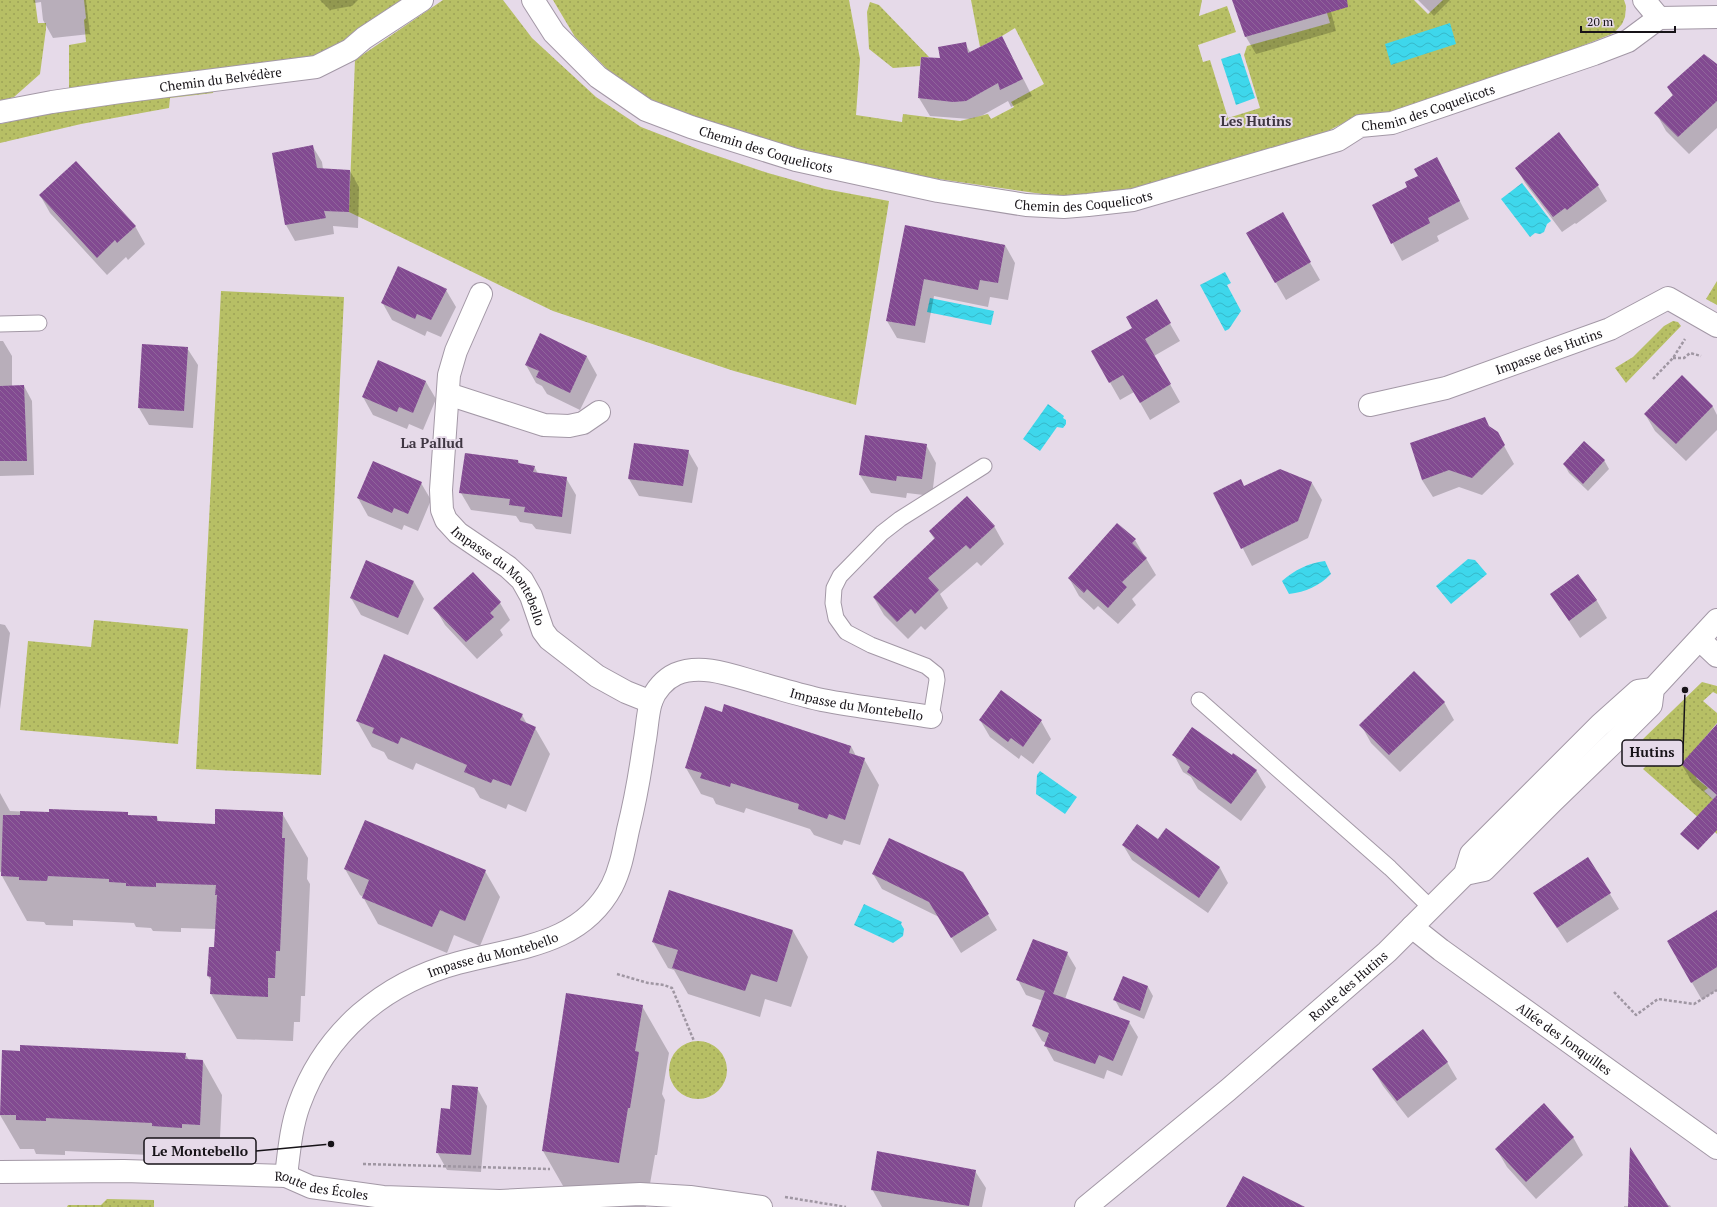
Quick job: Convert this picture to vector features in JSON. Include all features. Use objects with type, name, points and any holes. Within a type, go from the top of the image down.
[{"type":"street","name":"Chemin du Belvédère","points":[[0,112],[52,102],[120,92],[316,67],[350,50],[364,38],[422,0]]},
{"type":"street","name":"Chemin des Coquelicots","points":[[533,0],[554,33],[598,77],[646,110],[754,148],[839,170],[960,194],[1026,205],[1064,206],[1088,206],[1133,200],[1338,140],[1360,126],[1392,123],[1628,41],[1659,18]]},
{"type":"street","points":[[1644,0],[1659,18],[1717,16]]},
{"type":"street","name":"Impasse du Montebello","points":[[481,294],[452,362],[448,394],[441,490],[442,510],[446,520],[458,533],[508,567],[522,580],[531,596],[543,631],[549,639],[597,676],[626,692],[651,702]]},
{"type":"street","name":"Impasse des Hutins","points":[[1370,405],[1446,388],[1610,329],[1668,298],[1709,321]]},
{"type":"street","points":[[448,394],[548,426],[576,425],[599,412]]},
{"type":"street","points":[[1465,874],[1484,870],[1651,705],[1653,689],[1717,620]]},
{"type":"street","points":[[1700,640],[1717,656]]},
{"type":"street","name":"Impasse du Montebello","points":[[286,1176],[294,1122],[299,1105],[309,1082],[322,1059],[339,1036],[371,1005],[398,986],[430,971],[554,939],[582,921],[603,900],[622,861],[638,789],[651,702],[658,689],[673,675],[683,671],[702,670],[723,673],[819,699],[931,717]]},
{"type":"street","name":"Route des Hutins","points":[[1086,1207],[1228,1090],[1387,952],[1432,909],[1465,874],[1471,854],[1600,725],[1638,691],[1653,689]]},
{"type":"street","points":[[1585,740],[1595,761]]},
{"type":"street","name":"Allée des Jonquilles","points":[[1412,927],[1717,1148]]},
{"type":"street","name":"Route des Écoles","points":[[0,1172],[124,1171],[286,1176],[311,1188],[383,1197],[500,1201],[640,1194],[690,1197],[761,1207]]},
{"type":"lane","points":[[0,324],[39,323]]},
{"type":"lane","name":"Impasse du Montebello","points":[[931,717],[937,680],[936,674],[926,666],[866,643],[846,632],[836,618],[832,595],[840,576],[882,533],[900,519],[984,466]]},
{"type":"lane","points":[[1199,700],[1390,868],[1432,909]]},
{"type":"path","points":[[1653,379],[1709,321]]},
{"type":"path","points":[[1673,358],[1684,358],[1690,353],[1701,356]]},
{"type":"path","points":[[617,974],[642,981],[664,984],[672,988],[694,1041]]},
{"type":"path","points":[[1614,992],[1636,1015],[1658,999],[1694,1004],[1717,990]]},
{"type":"green space","points":[[0,0],[35,0],[38,23],[46,23],[46,29],[40,74],[14,97],[0,101]]},
{"type":"green space","points":[[84,0],[405,0],[343,43],[315,57],[69,91],[69,45],[86,42]]},
{"type":"green space","points":[[443,0],[503,0],[532,38],[596,97],[641,127],[703,151],[768,173],[825,189],[889,201],[856,405],[734,371],[553,311],[349,212],[355,60]]},
{"type":"green space","points":[[553,0],[849,0],[860,59],[856,115],[902,122],[903,114],[960,121],[988,114],[991,119],[1014,107],[1011,102],[1044,84],[1015,28],[980,47],[971,0],[1202,0],[1199,16],[1227,6],[1236,32],[1198,45],[1203,62],[1210,60],[1228,118],[1260,108],[1244,55],[1247,46],[1330,23],[1323,0],[1414,0],[1428,14],[1443,0],[1624,0],[1626,6],[1625,17],[1622,24],[1614,33],[1567,52],[1388,113],[1361,116],[1337,126],[1321,135],[1155,186],[1068,196],[1042,194],[918,176],[842,160],[695,119],[648,98],[610,72],[575,37]]},
{"type":"green space","points":[[870,2],[879,5],[929,57],[921,57],[920,66],[893,68],[869,49],[867,12]]},
{"type":"green space","points":[[214,89],[213,93],[170,98],[169,108],[81,124],[0,143],[0,124],[62,110]]},
{"type":"green space","points":[[1717,281],[1717,305],[1706,299]]},
{"type":"green space","points":[[221,291],[344,297],[321,775],[196,769]]},
{"type":"green space","points":[[1673,321],[1678,322],[1681,326],[1626,383],[1615,368],[1633,357],[1664,326]]},
{"type":"green space","points":[[94,620],[188,629],[178,744],[20,730],[28,641],[91,647]]},
{"type":"green space","points":[[1702,682],[1717,686],[1717,694],[1713,692],[1703,701],[1717,713],[1717,723],[1698,746],[1700,774],[1696,778],[1708,788],[1704,791],[1717,803],[1717,834],[1643,769],[1657,755],[1643,739]]},
{"type":"green space","points":[[698,1041],[709,1043],[722,1054],[725,1059],[727,1070],[725,1081],[714,1094],[709,1097],[698,1099],[687,1097],[674,1086],[671,1081],[669,1070],[671,1059],[682,1046],[687,1043]]},
{"type":"green space","points":[[107,1199],[154,1200],[154,1207],[67,1207],[68,1205],[101,1205]]},
{"type":"water","points":[[1450,23],[1456,44],[1391,65],[1385,44]]},
{"type":"water","points":[[1240,53],[1255,98],[1236,105],[1221,59]]},
{"type":"water","points":[[1522,183],[1551,221],[1547,224],[1544,232],[1540,234],[1535,233],[1530,237],[1501,199]]},
{"type":"water","points":[[1225,272],[1231,283],[1227,285],[1241,311],[1229,329],[1225,331],[1200,285]]},
{"type":"water","points":[[930,298],[994,311],[991,325],[927,312]]},
{"type":"water","points":[[1048,404],[1064,416],[1063,418],[1066,420],[1066,424],[1063,428],[1057,427],[1040,451],[1023,439]]},
{"type":"water","points":[[1468,559],[1475,560],[1487,574],[1451,604],[1436,586]]},
{"type":"water","points":[[1325,561],[1331,574],[1312,588],[1289,594],[1282,581],[1302,568],[1313,563]]},
{"type":"water","points":[[1040,771],[1077,797],[1065,814],[1036,794],[1037,775]]},
{"type":"water","points":[[864,904],[902,922],[901,924],[904,929],[903,936],[893,943],[854,925]]},
{"type":"building","points":[[1232,0],[1347,0],[1348,7],[1245,37]]},
{"type":"building","points":[[1002,36],[1023,79],[1000,90],[998,83],[966,101],[953,102],[918,98],[921,57],[940,58],[938,47],[966,42],[968,53]]},
{"type":"building","points":[[1704,54],[1717,64],[1717,101],[1678,137],[1654,113],[1673,95],[1667,87]]},
{"type":"building","points":[[1559,132],[1599,185],[1567,210],[1565,208],[1553,217],[1515,168]]},
{"type":"building","points":[[313,145],[317,168],[350,170],[349,212],[324,211],[326,218],[285,225],[272,153]]},
{"type":"building","points":[[1437,157],[1460,201],[1428,218],[1430,223],[1391,244],[1372,205],[1407,187],[1405,182],[1418,176],[1414,169]]},
{"type":"building","points":[[76,161],[136,226],[117,243],[115,240],[97,258],[39,195]]},
{"type":"building","points":[[1283,212],[1311,262],[1275,283],[1246,233]]},
{"type":"building","points":[[905,225],[1005,245],[998,283],[980,280],[978,290],[924,279],[915,326],[886,321]]},
{"type":"building","points":[[398,266],[447,289],[431,320],[417,314],[415,319],[381,303]]},
{"type":"building","points":[[1157,299],[1171,323],[1145,339],[1171,384],[1140,403],[1123,375],[1109,383],[1091,351],[1132,328],[1126,317]]},
{"type":"building","points":[[540,333],[587,356],[570,393],[536,377],[539,371],[525,365]]},
{"type":"building","points":[[142,344],[188,347],[184,411],[138,408]]},
{"type":"building","points":[[378,360],[426,381],[413,413],[399,407],[397,412],[362,397]]},
{"type":"building","points":[[1682,375],[1713,406],[1676,444],[1644,414]]},
{"type":"building","points":[[24,385],[27,461],[0,461],[0,386]]},
{"type":"building","points":[[1485,417],[1489,426],[1498,432],[1505,445],[1472,478],[1449,470],[1422,480],[1410,443]]},
{"type":"building","points":[[865,435],[927,444],[922,479],[897,476],[896,481],[859,475]]},
{"type":"building","points":[[1584,441],[1605,460],[1583,484],[1563,464]]},
{"type":"building","points":[[634,443],[689,450],[683,486],[628,479]]},
{"type":"building","points":[[465,453],[518,460],[518,463],[535,466],[533,472],[567,477],[562,517],[524,512],[525,507],[509,505],[510,499],[459,493]]},
{"type":"building","points":[[373,461],[422,482],[408,514],[394,508],[392,513],[357,498]]},
{"type":"building","points":[[1280,469],[1312,482],[1298,521],[1241,549],[1213,493],[1241,479],[1244,486]]},
{"type":"building","points":[[967,496],[995,526],[970,549],[966,545],[928,578],[939,590],[915,614],[911,609],[897,622],[873,597],[935,538],[929,531]]},
{"type":"building","points":[[1117,523],[1136,539],[1132,543],[1147,558],[1122,582],[1127,587],[1108,608],[1087,589],[1084,593],[1068,578]]},
{"type":"building","points":[[366,560],[414,581],[398,618],[350,598]]},
{"type":"building","points":[[473,572],[501,602],[490,613],[494,617],[466,642],[433,608]]},
{"type":"building","points":[[1578,574],[1597,600],[1569,621],[1550,594]]},
{"type":"building","points":[[384,654],[523,714],[520,720],[536,727],[511,786],[493,779],[491,783],[464,772],[467,765],[401,737],[398,744],[372,733],[374,728],[356,721]]},
{"type":"building","points":[[1414,671],[1445,702],[1389,755],[1359,725]]},
{"type":"building","points":[[1001,690],[1042,720],[1023,747],[1011,738],[1008,742],[979,720]]},
{"type":"building","points":[[724,704],[851,746],[849,753],[865,758],[845,820],[829,814],[827,819],[798,809],[799,804],[731,783],[730,787],[700,778],[702,773],[685,768],[705,706],[722,712]]},
{"type":"building","points":[[1717,724],[1717,795],[1681,764]]},
{"type":"building","points":[[1192,727],[1232,755],[1233,753],[1257,770],[1231,804],[1187,772],[1190,767],[1172,755]]},
{"type":"building","points":[[1717,795],[1717,830],[1698,850],[1680,834]]},
{"type":"building","points":[[49,809],[128,812],[128,815],[157,816],[157,821],[215,824],[215,809],[283,812],[282,838],[285,838],[280,951],[276,951],[275,978],[268,978],[268,997],[210,994],[211,977],[207,976],[209,947],[214,947],[217,895],[215,895],[216,885],[156,883],[156,887],[126,886],[126,883],[109,882],[109,879],[48,876],[47,881],[19,880],[19,877],[1,876],[3,815],[20,815],[20,811],[49,812]]},
{"type":"building","points":[[365,820],[486,870],[465,921],[440,910],[432,927],[362,898],[369,880],[344,869]]},
{"type":"building","points":[[1137,824],[1158,839],[1166,828],[1220,867],[1199,898],[1122,845]]},
{"type":"building","points":[[889,838],[963,872],[989,914],[951,938],[929,902],[872,874]]},
{"type":"building","points":[[1588,857],[1611,893],[1557,928],[1533,893]]},
{"type":"building","points":[[669,890],[793,930],[777,982],[751,974],[745,991],[672,968],[678,950],[652,942]]},
{"type":"building","points":[[1717,910],[1717,967],[1691,983],[1667,941]]},
{"type":"building","points":[[1033,939],[1068,952],[1053,994],[1016,980]]},
{"type":"building","points":[[1123,976],[1148,986],[1140,1011],[1113,1000]]},
{"type":"building","points":[[1045,991],[1130,1021],[1113,1061],[1099,1055],[1095,1064],[1044,1046],[1049,1033],[1032,1026]]},
{"type":"building","points":[[566,993],[643,1005],[635,1051],[639,1052],[619,1163],[542,1151]]},
{"type":"building","points":[[1423,1029],[1448,1062],[1397,1101],[1372,1069]]},
{"type":"building","points":[[20,1045],[186,1053],[185,1059],[203,1060],[200,1125],[182,1124],[182,1128],[152,1126],[152,1123],[46,1118],[46,1121],[16,1120],[16,1115],[0,1115],[2,1050],[20,1051]]},
{"type":"building","points":[[452,1085],[478,1087],[471,1155],[436,1153],[441,1108],[450,1109]]},
{"type":"building","points":[[1544,1103],[1574,1137],[1526,1182],[1495,1149]]},
{"type":"building","points":[[1630,1147],[1669,1207],[1628,1207]]},
{"type":"building","points":[[877,1151],[976,1170],[969,1206],[871,1190]]},
{"type":"building","points":[[1243,1176],[1305,1207],[1226,1207]]},
{"type":"place","name":"Hutins","points":[[1685,690]]},
{"type":"place","name":"Le Montebello","points":[[331,1144]]},
{"type":"district","name":"Les Hutins","points":[[1256,120]]},
{"type":"district","name":"La Pallud","points":[[432,442]]}]
